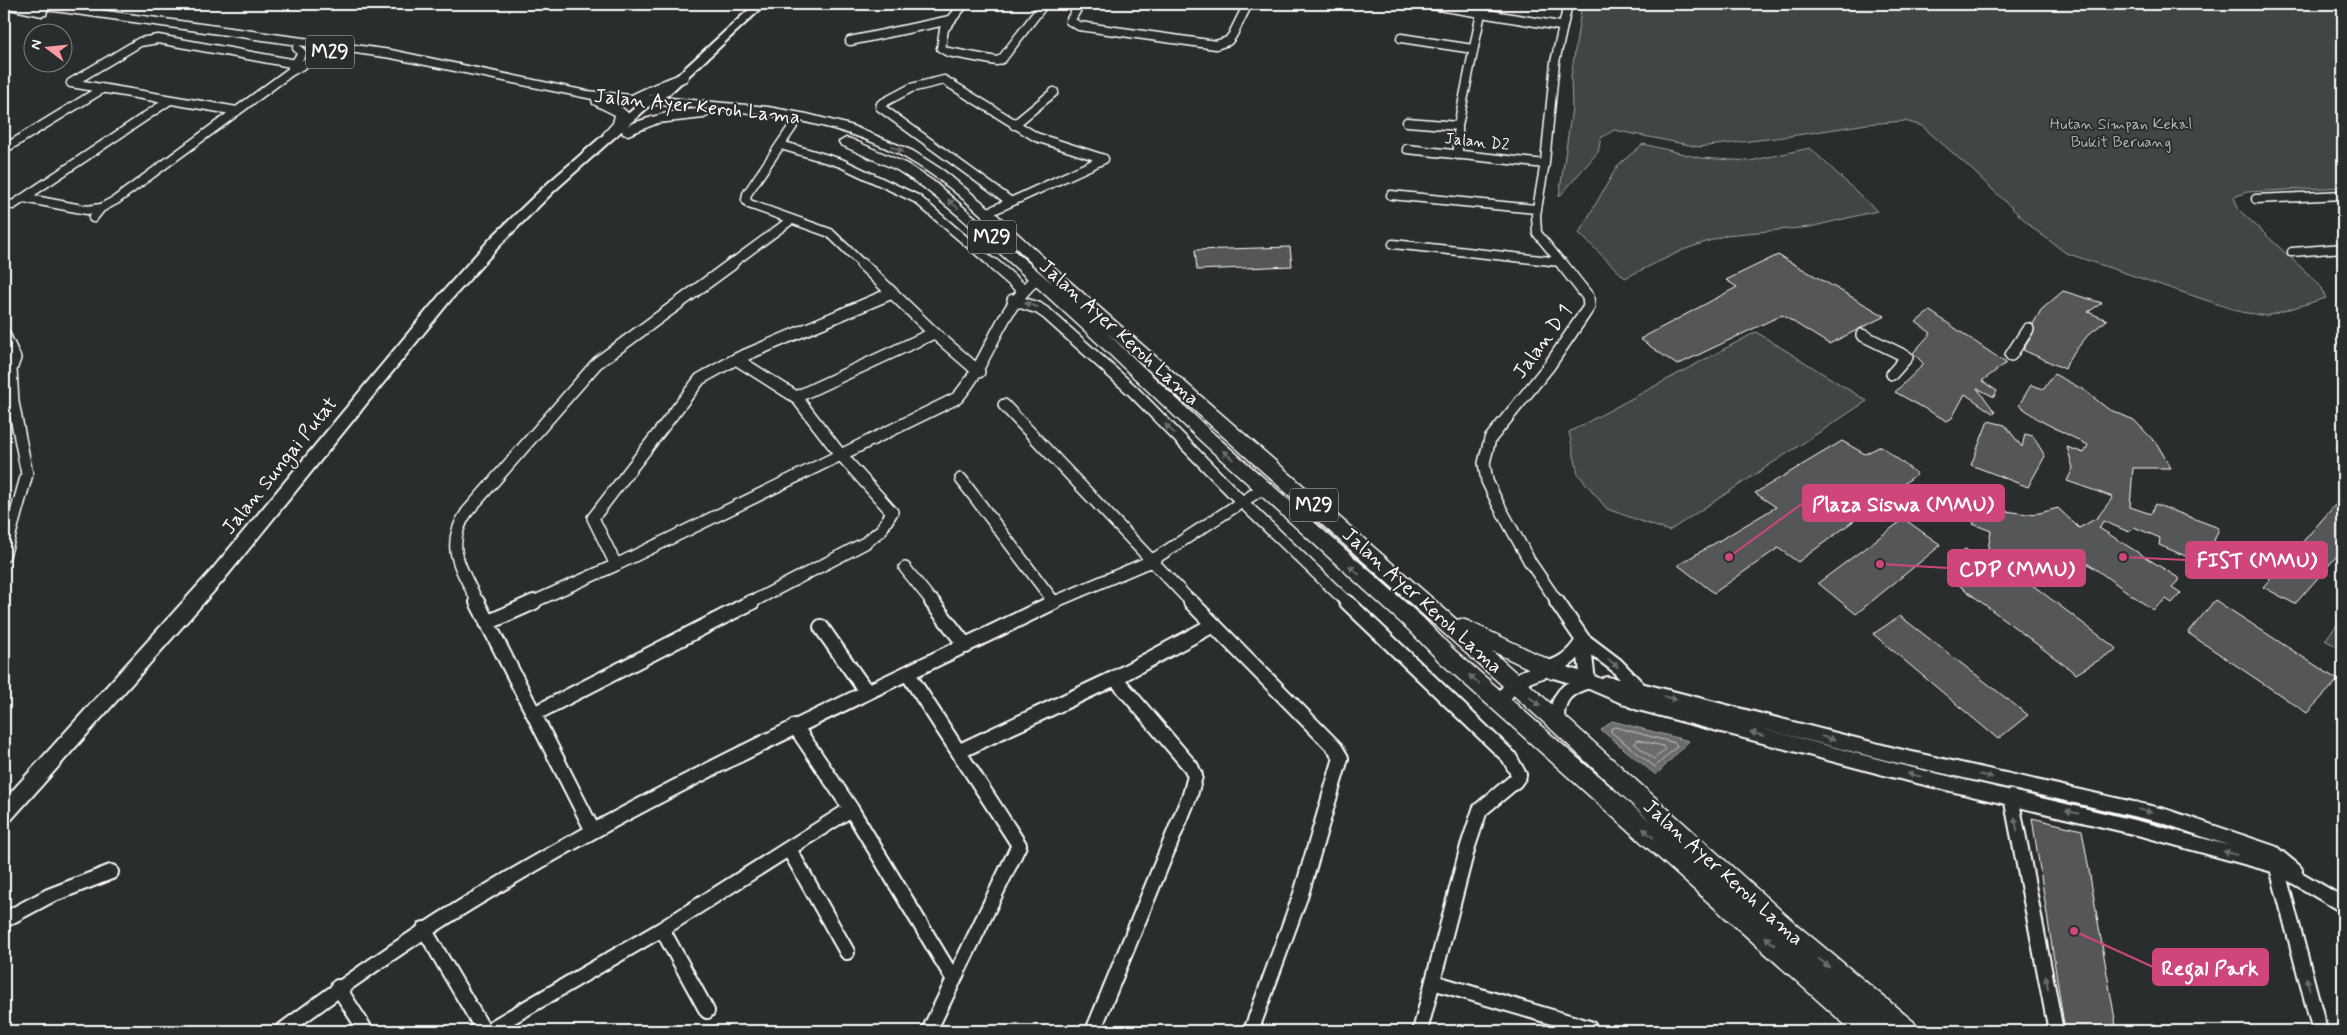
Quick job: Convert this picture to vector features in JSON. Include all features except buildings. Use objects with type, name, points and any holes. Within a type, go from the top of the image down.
[{"type":"main road","name":"Jalan Ayer Keroh Lama","points":[[4,4],[69,16],[332,52],[430,68],[533,92],[802,117],[845,128],[908,154],[924,164],[986,213],[1062,284],[1557,720],[1787,932],[1905,1031]]},
{"type":"main road","name":"Jalan Ayer Keroh Lama","points":[[30,4],[390,54],[601,99]]},
{"type":"main road","points":[[655,102],[761,4]]},
{"type":"main road","points":[[601,99],[649,93],[683,76]]},
{"type":"main road","points":[[683,76],[680,86],[682,96],[706,109]]},
{"type":"main road","points":[[601,99],[622,114],[620,124],[610,134]]},
{"type":"main road","name":"Jalan Sungai Putat","points":[[594,150],[614,143],[655,102]]},
{"type":"main road","name":"Jalan Sungai Putat","points":[[4,814],[216,577],[448,294],[524,212],[610,134],[655,102]]},
{"type":"main road","name":"Jalan Ayer Keroh Lama","points":[[706,109],[793,126],[836,138],[902,167],[928,184],[965,214],[1090,326],[1209,439],[1265,487],[1416,624],[1446,655],[1872,1031]]},
{"type":"main road","points":[[628,131],[642,123],[706,109]]},
{"type":"main road","points":[[1234,436],[1246,453],[1268,475],[1265,487],[1291,493],[1322,520],[1336,524]]},
{"type":"main road","points":[[1441,618],[1551,670]]},
{"type":"street","points":[[964,4],[950,20],[940,38],[944,50],[997,61],[1002,59],[1044,4]]},
{"type":"street","points":[[1080,4],[1070,21],[1079,26],[1216,45],[1228,41],[1232,36],[1248,4]]},
{"type":"street","points":[[1426,4],[1560,26]]},
{"type":"street","name":"Jalan D 1","points":[[1568,4],[1560,26],[1551,86],[1545,164],[1535,209],[1537,233],[1588,297],[1589,307],[1549,366],[1490,439],[1484,464],[1487,481],[1530,562],[1584,640],[1588,682]]},
{"type":"street","points":[[1458,154],[1458,126],[1481,13]]},
{"type":"street","points":[[850,41],[950,20]]},
{"type":"street","points":[[1401,38],[1473,49]]},
{"type":"street","points":[[237,110],[72,83],[140,42],[149,39],[299,64]]},
{"type":"street","points":[[297,48],[302,53],[299,64]]},
{"type":"street","points":[[24,198],[87,210],[101,208],[116,200],[299,64],[332,52]]},
{"type":"street","points":[[986,213],[1011,202],[1056,182],[1099,159],[1036,137],[944,80],[937,80],[912,89],[880,104],[880,107],[1011,202]]},
{"type":"street","points":[[4,149],[102,89]]},
{"type":"street","points":[[1014,125],[1054,92]]},
{"type":"street","points":[[4,203],[13,205],[170,100]]},
{"type":"street","points":[[1407,122],[1458,126]]},
{"type":"street","points":[[793,126],[747,194],[746,200],[755,208],[830,233],[892,294],[979,372]]},
{"type":"street","points":[[781,145],[840,163],[917,199],[1022,288]]},
{"type":"street","name":"Jalan D2","points":[[1407,149],[1545,164]]},
{"type":"street","points":[[1056,182],[1065,188]]},
{"type":"street","points":[[1391,195],[1535,209]]},
{"type":"street","points":[[2256,199],[2343,195]]},
{"type":"street","points":[[93,218],[101,208]]},
{"type":"street","points":[[593,831],[487,623],[455,552],[453,540],[456,528],[467,512],[596,363],[791,220]]},
{"type":"street","points":[[1393,244],[1560,262]]},
{"type":"street","points":[[2292,252],[2343,248]]},
{"type":"street","points":[[487,623],[616,565],[957,398],[968,388],[979,372],[1013,300],[1022,288],[1036,279]]},
{"type":"street","points":[[616,565],[593,518],[657,432],[700,379],[736,359],[892,294]]},
{"type":"street","points":[[1013,300],[1038,308],[1047,314],[1133,391],[1241,501],[1509,757],[1519,775],[1480,810],[1468,846],[1420,1031]]},
{"type":"street","points":[[2011,355],[2028,328]]},
{"type":"street","points":[[796,397],[934,333]]},
{"type":"street","points":[[4,334],[15,358],[11,369],[13,402],[27,474],[4,556]]},
{"type":"street","points":[[1862,335],[1907,357],[1892,374]]},
{"type":"street","points":[[534,714],[853,550],[875,536],[890,520],[892,512],[840,454],[796,397],[736,359]]},
{"type":"street","points":[[1004,405],[1151,561],[1335,748],[1341,758],[1301,894],[1251,1031]]},
{"type":"street","points":[[960,479],[1054,602]]},
{"type":"street","points":[[282,1031],[338,987],[424,929],[593,831],[866,691],[908,674],[1054,602],[1151,561],[1265,487]]},
{"type":"street","points":[[905,568],[966,646]]},
{"type":"street","points":[[960,751],[1115,678],[1213,625]]},
{"type":"street","points":[[821,627],[866,691]]},
{"type":"street","points":[[1507,708],[1502,699],[1505,690],[1512,682],[1551,670],[1572,658],[1584,640],[1616,666],[1640,690]]},
{"type":"street","points":[[1551,670],[1588,682],[1639,703],[1896,770],[2275,859]]},
{"type":"street","points":[[908,674],[960,751],[1019,845],[929,1031]]},
{"type":"street","points":[[1093,1031],[1190,795],[1195,776],[1191,767],[1115,678]]},
{"type":"street","points":[[1557,720],[1555,708],[1559,697],[1577,684],[1588,682],[1640,690],[1894,755],[2140,809],[2275,859],[2343,905]]},
{"type":"street","points":[[795,726],[851,809],[954,980]]},
{"type":"street","points":[[2011,797],[2056,1031]]},
{"type":"street","points":[[424,929],[486,1031],[662,930],[851,809]]},
{"type":"street","points":[[789,849],[847,952]]},
{"type":"street","points":[[2275,859],[2320,1031]]},
{"type":"street","points":[[4,920],[49,896],[111,872]]},
{"type":"street","points":[[662,930],[707,1011]]},
{"type":"street","points":[[1433,982],[1589,1028]]},
{"type":"street","points":[[338,987],[366,1031]]},
{"type":"green space","name":"Hutan Simpan Kekal Bukit Beruang","points":[[1582,4],[2343,4],[2343,187],[2247,192],[2234,197],[2239,210],[2318,283],[2326,298],[2267,316],[2241,312],[2066,253],[2034,229],[1970,168],[1922,126],[1905,121],[1867,124],[1784,137],[1699,147],[1614,130],[1601,138],[1598,152],[1559,197],[1572,108],[1571,77]]},
{"type":"green space","points":[[1643,144],[1700,158],[1750,161],[1810,148],[1877,211],[1810,227],[1726,235],[1683,250],[1625,278],[1579,233],[1618,165]]},
{"type":"green space","points":[[1756,332],[1867,401],[1669,531],[1607,509],[1578,474],[1569,432]]},
{"type":"green space","points":[[2343,617],[2343,650],[2325,640]]},
{"type":"water","points":[[1612,721],[1689,741],[1656,775],[1601,730]]},
{"type":"place","name":"Plaza Siswa (MMU)","points":[[1729,557]]},
{"type":"place","name":"FIST (MMU)","points":[[2123,557]]},
{"type":"place","name":"CDP (MMU)","points":[[1880,564]]},
{"type":"place","name":"Regal Park","points":[[2074,931]]}]
